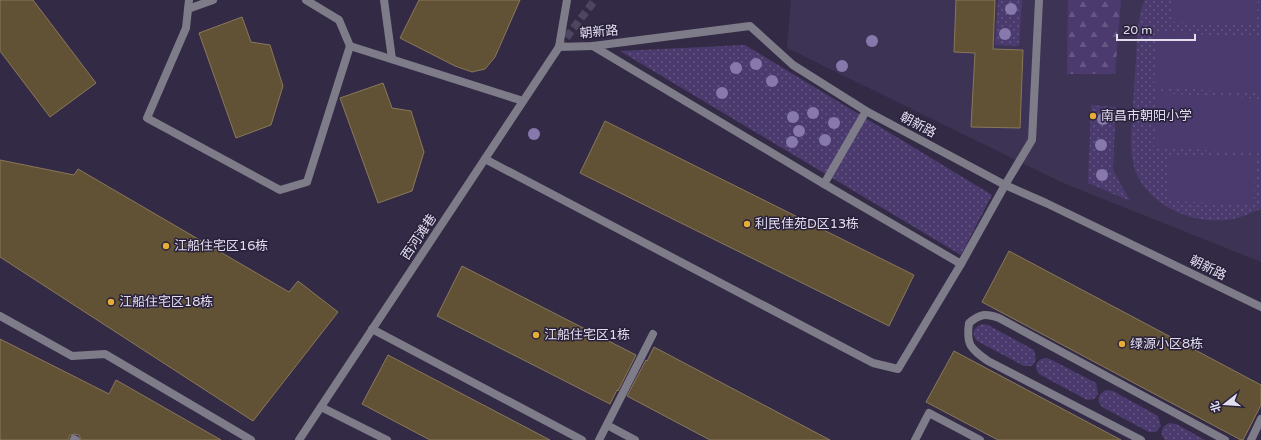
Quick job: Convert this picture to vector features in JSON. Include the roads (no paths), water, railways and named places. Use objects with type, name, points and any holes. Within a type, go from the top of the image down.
[{"type":"street","points":[[189,0],[186,28],[147,118],[280,190],[307,182],[350,46],[339,20],[306,0]]},
{"type":"street","points":[[188,9],[213,0]]},
{"type":"street","points":[[384,0],[392,59]]},
{"type":"street","points":[[559,46],[567,0]]},
{"type":"street","points":[[485,159],[873,362],[898,369],[961,264],[1032,140],[1039,0]]},
{"type":"street","name":"朝新路","points":[[559,46],[593,46],[750,26],[793,65],[866,111],[1005,185],[1046,203],[1261,307]]},
{"type":"street","points":[[350,46],[523,101]]},
{"type":"street","name":"西河滩巷","points":[[299,440],[559,46]]},
{"type":"street","points":[[593,46],[961,264]]},
{"type":"street","points":[[824,184],[866,111]]},
{"type":"street","points":[[1141,440],[988,361],[974,350],[970,343],[968,332],[970,323],[979,315],[991,315],[999,318],[1225,440]]},
{"type":"street","points":[[0,316],[72,356],[104,354],[251,440]]},
{"type":"street","points":[[372,330],[582,440]]},
{"type":"street","points":[[599,440],[653,334]]},
{"type":"street","points":[[321,407],[387,440]]},
{"type":"street","points":[[915,440],[929,413],[980,440]]},
{"type":"street","points":[[1251,440],[1261,419]]},
{"type":"street","points":[[607,425],[635,440]]},
{"type":"tunnel","points":[[559,47],[595,0]]},
{"type":"place","name":"南昌市朝阳小学","points":[[1093,116]]},
{"type":"place","name":"利民佳苑D区13栋","points":[[747,224]]},
{"type":"place","name":"江船住宅区16栋","points":[[166,246]]},
{"type":"place","name":"江船住宅区18栋","points":[[111,302]]},
{"type":"place","name":"江船住宅区1栋","points":[[536,335]]},
{"type":"place","name":"绿源小区8栋","points":[[1122,344]]}]
